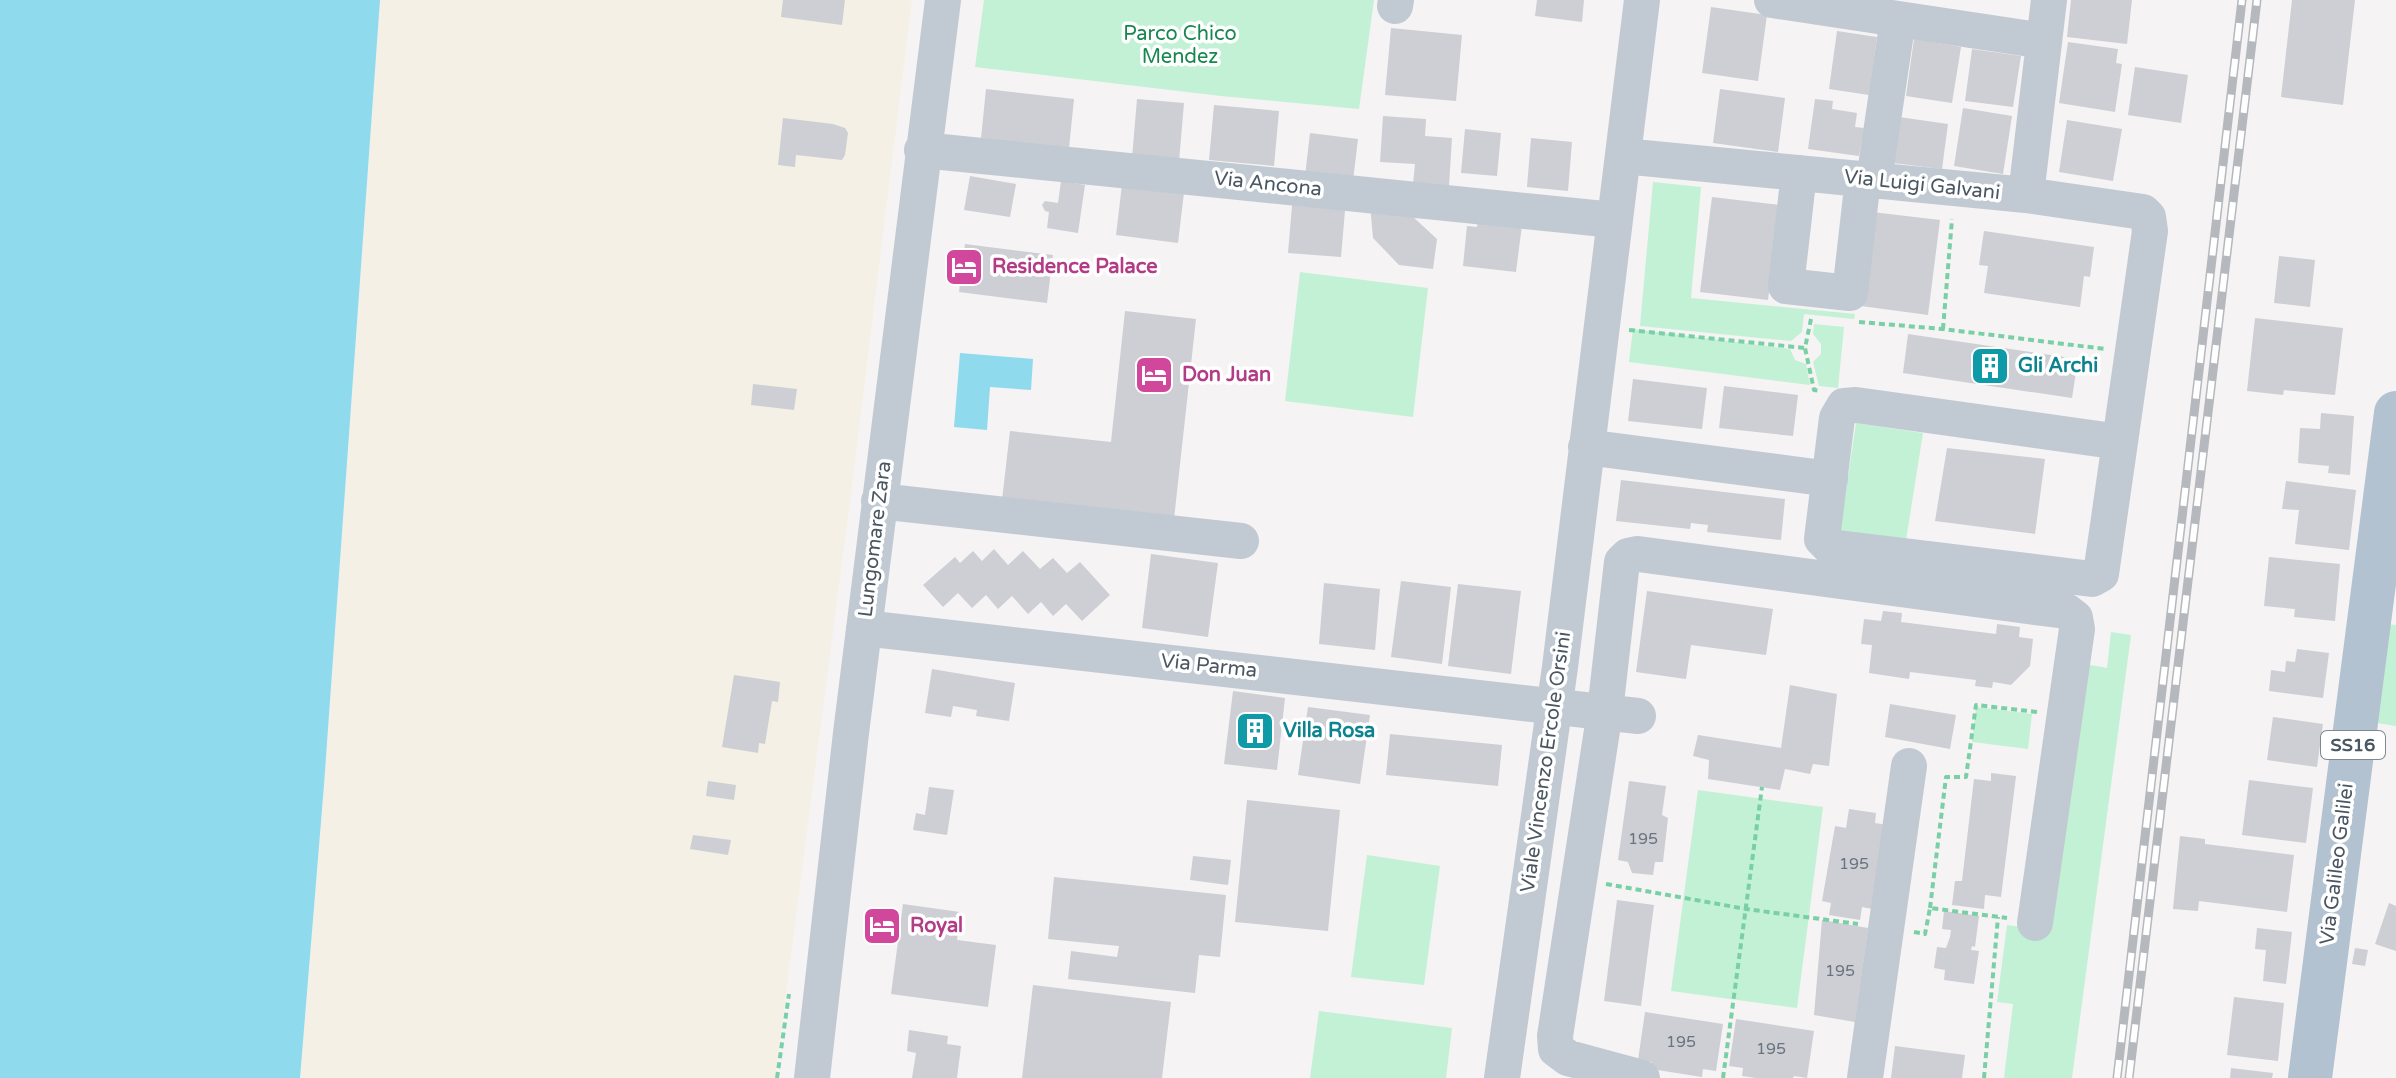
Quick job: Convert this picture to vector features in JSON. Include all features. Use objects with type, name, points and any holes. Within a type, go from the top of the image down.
[{"type":"main road","name":"Via Galileo Galilei","points":[[2310,1078],[2396,413]]},
{"type":"street","name":"Lungomare Zara","points":[[812,1078],[879,501],[943,0]]},
{"type":"street","name":"Viale Vincenzo Ercole Orsini","points":[[1502,1078],[1555,705],[1642,0]]},
{"type":"street","points":[[1772,0],[2044,41]]},
{"type":"street","name":"Via Luigi Galvani","points":[[1623,156],[2026,195],[2049,0]]},
{"type":"street","points":[[1799,173],[1786,286],[1850,293],[1898,19]]},
{"type":"street","name":"Via Ancona","points":[[922,150],[1614,220]]},
{"type":"street","points":[[2026,195],[2132,209],[2148,217],[2150,231],[2104,562],[2101,574],[2092,579],[1830,547],[1822,539],[1837,418],[1844,406],[1856,405],[2120,442]]},
{"type":"street","points":[[1586,447],[1830,479]]},
{"type":"street","points":[[879,501],[1241,541]]},
{"type":"street","points":[[1642,1078],[1568,1058],[1556,1049],[1555,1036],[1580,879],[1621,714],[1622,562],[1628,556],[1638,554],[2066,611],[2075,618],[2077,629],[2035,923]]},
{"type":"street","name":"Via Parma","points":[[864,628],[1621,714]]},
{"type":"street","points":[[1865,1078],[1909,766]]},
{"type":"path","points":[[1943,329],[1955,188]]},
{"type":"path","points":[[1811,318],[1805,348],[1814,390],[1836,393],[1844,406]]},
{"type":"path","points":[[1858,322],[1943,329],[2133,353]]},
{"type":"path","points":[[1601,327],[1805,348]]},
{"type":"path","points":[[1580,879],[1746,909],[1925,934],[1946,777],[1966,777],[1976,705],[2064,715]]},
{"type":"path","points":[[1723,1078],[1762,787]]},
{"type":"path","points":[[1930,908],[2035,923]]},
{"type":"path","points":[[1984,1078],[1998,917]]},
{"type":"green space","name":"Parco Chico Mendez","points":[[984,0],[1374,0],[1359,109],[975,67]]},
{"type":"green space","points":[[1653,182],[1701,187],[1691,298],[1855,314],[1854,319],[1804,314],[1802,332],[1791,341],[1640,326]]},
{"type":"green space","points":[[1300,272],[1428,288],[1413,417],[1285,401]]},
{"type":"green space","points":[[1814,324],[1844,327],[1838,388],[1819,386],[1813,362],[1821,354],[1821,344],[1813,334]]},
{"type":"green space","points":[[1633,329],[1790,349],[1795,360],[1806,364],[1810,385],[1629,362]]},
{"type":"green space","points":[[1856,423],[1923,433],[1906,540],[1840,531]]},
{"type":"green space","points":[[2383,624],[2396,625],[2396,726],[2371,722]]},
{"type":"green space","points":[[2111,632],[2131,635],[2072,1078],[2004,1078],[2013,1004],[1997,1002],[2007,925],[2046,930],[2085,664],[2107,668]]},
{"type":"green space","points":[[1976,707],[2032,714],[2028,749],[1972,742]]},
{"type":"green space","points":[[1698,790],[1823,807],[1797,1008],[1671,991]]},
{"type":"green space","points":[[1367,855],[1440,866],[1424,985],[1351,977]]},
{"type":"green space","points":[[1319,1011],[1452,1028],[1446,1078],[1310,1078]]},
{"type":"sand","points":[[380,0],[912,0],[775,1078],[300,1078]]},
{"type":"water","points":[[0,0],[380,0],[300,1078],[0,1078]]},
{"type":"water","points":[[960,353],[1033,359],[1031,390],[990,387],[987,430],[954,427]]},
{"type":"building","points":[[783,0],[845,0],[842,25],[781,17]]},
{"type":"building","points":[[1537,0],[1584,0],[1582,22],[1535,16]]},
{"type":"building","points":[[2071,0],[2132,0],[2127,44],[2067,37]]},
{"type":"building","points":[[2292,0],[2355,0],[2343,105],[2281,97]]},
{"type":"building","points":[[1711,7],[1767,15],[1758,81],[1702,73]]},
{"type":"building","points":[[1391,28],[1462,35],[1456,101],[1385,95]]},
{"type":"building","points":[[1837,31],[1877,37],[1869,95],[1829,89]]},
{"type":"building","points":[[1914,39],[1961,47],[1952,103],[1906,96]]},
{"type":"building","points":[[2068,42],[2118,49],[2116,63],[2122,64],[2115,112],[2059,103]]},
{"type":"building","points":[[1972,49],[2021,56],[2013,107],[1965,101]]},
{"type":"building","points":[[2135,67],[2188,75],[2181,123],[2128,115]]},
{"type":"building","points":[[986,89],[1074,99],[1069,148],[980,148]]},
{"type":"building","points":[[1720,89],[1785,98],[1778,152],[1713,143]]},
{"type":"building","points":[[1137,99],[1184,103],[1179,162],[1132,158]]},
{"type":"building","points":[[1815,99],[1833,101],[1832,109],[1857,113],[1855,127],[1864,128],[1859,156],[1808,149]]},
{"type":"building","points":[[1214,105],[1279,111],[1274,166],[1209,160]]},
{"type":"building","points":[[1963,108],[2012,116],[2003,174],[1954,166]]},
{"type":"building","points":[[1383,116],[1426,119],[1425,136],[1452,138],[1449,186],[1413,184],[1415,164],[1380,162]]},
{"type":"building","points":[[1899,117],[1948,124],[1942,169],[1893,163]]},
{"type":"building","points":[[783,118],[845,128],[848,133],[842,160],[796,155],[795,167],[778,165]]},
{"type":"building","points":[[2067,120],[2122,129],[2113,181],[2059,172]]},
{"type":"building","points":[[1465,129],[1501,133],[1497,176],[1461,173]]},
{"type":"building","points":[[1310,133],[1358,139],[1353,181],[1305,176]]},
{"type":"building","points":[[1531,138],[1572,142],[1568,191],[1527,187]]},
{"type":"building","points":[[970,176],[1016,184],[1010,217],[964,210]]},
{"type":"building","points":[[1123,176],[1185,184],[1178,243],[1116,235]]},
{"type":"building","points":[[1061,181],[1085,185],[1078,233],[1047,228],[1049,212],[1042,205],[1045,201],[1058,203]]},
{"type":"building","points":[[1293,194],[1346,199],[1341,257],[1288,253]]},
{"type":"building","points":[[1712,197],[1780,205],[1768,300],[1700,292]]},
{"type":"building","points":[[1398,203],[1437,239],[1433,269],[1399,265],[1373,238],[1370,205]]},
{"type":"building","points":[[1872,212],[1940,220],[1928,315],[1861,306]]},
{"type":"building","points":[[1478,220],[1522,225],[1516,272],[1463,266],[1467,226],[1477,227]]},
{"type":"building","points":[[1984,231],[2094,247],[2090,277],[2084,276],[2080,307],[1984,293],[1988,266],[1979,265]]},
{"type":"building","points":[[965,244],[1053,255],[1047,303],[959,292]]},
{"type":"building","points":[[2279,256],[2315,260],[2310,307],[2274,303]]},
{"type":"building","name":"Don Juan","points":[[1125,311],[1196,319],[1174,519],[1002,500],[1010,431],[1111,442]]},
{"type":"building","points":[[2255,318],[2343,328],[2335,395],[2284,390],[2283,395],[2247,391]]},
{"type":"building","name":"Gli Archi","points":[[1908,334],[2078,359],[2072,398],[1903,373]]},
{"type":"building","points":[[1633,379],[1707,388],[1702,429],[1628,421]]},
{"type":"building","points":[[753,384],[797,389],[794,410],[751,405]]},
{"type":"building","points":[[1724,386],[1798,395],[1793,436],[1719,428]]},
{"type":"building","points":[[2321,413],[2354,416],[2350,475],[2328,473],[2329,466],[2298,463],[2300,428],[2320,429]]},
{"type":"building","points":[[1947,448],[2045,459],[2035,534],[1935,521]]},
{"type":"building","points":[[1621,480],[1785,499],[1781,540],[1707,532],[1708,525],[1691,523],[1690,529],[1616,521]]},
{"type":"building","points":[[2286,481],[2356,490],[2349,550],[2295,544],[2299,510],[2282,509]]},
{"type":"building","points":[[994,549],[1008,565],[1023,551],[1040,569],[1053,558],[1067,573],[1080,562],[1110,595],[1082,621],[1066,604],[1053,616],[1041,602],[1028,614],[1012,596],[998,609],[986,595],[972,608],[958,593],[943,607],[923,585],[955,557],[960,563],[973,551],[982,561]]},
{"type":"building","points":[[1151,554],[1218,563],[1208,637],[1142,628]]},
{"type":"building","points":[[2269,557],[2340,564],[2335,621],[2294,617],[2295,609],[2264,606]]},
{"type":"building","points":[[1401,581],[1451,587],[1442,664],[1391,657]]},
{"type":"building","points":[[1324,583],[1380,589],[1375,650],[1319,644]]},
{"type":"building","points":[[1458,584],[1521,591],[1511,674],[1448,666]]},
{"type":"building","points":[[1647,591],[1773,609],[1766,655],[1691,645],[1686,679],[1636,672]]},
{"type":"building","points":[[1883,611],[1902,613],[1901,622],[1996,634],[1997,624],[2020,627],[2019,637],[2033,639],[2030,666],[2011,685],[1993,682],[1992,688],[1975,686],[1976,680],[1910,672],[1909,679],[1869,673],[1872,645],[1861,644],[1864,619],[1881,621]]},
{"type":"building","points":[[2297,649],[2329,653],[2323,698],[2269,691],[2271,670],[2285,672],[2286,661],[2295,662]]},
{"type":"building","points":[[932,669],[1015,683],[1009,721],[976,716],[977,710],[953,706],[951,717],[925,713]]},
{"type":"building","points":[[734,675],[780,682],[778,702],[772,701],[765,744],[759,743],[758,753],[722,747]]},
{"type":"building","points":[[1790,685],[1837,694],[1829,766],[1813,764],[1810,774],[1785,769],[1780,790],[1708,779],[1709,760],[1693,756],[1698,735],[1781,748]]},
{"type":"building","name":"Villa Rosa","points":[[1233,691],[1285,698],[1277,770],[1224,764]]},
{"type":"building","points":[[1890,704],[1956,715],[1950,749],[1885,737]]},
{"type":"building","points":[[1308,707],[1370,715],[1360,784],[1298,775]]},
{"type":"building","points":[[2273,717],[2323,724],[2317,767],[2267,760]]},
{"type":"building","points":[[1390,734],[1502,745],[1498,786],[1386,775]]},
{"type":"building","points":[[1991,773],[2016,776],[2001,897],[1985,895],[1984,909],[1952,905],[1955,881],[1962,881],[1974,779],[1991,781]]},
{"type":"building","points":[[2249,780],[2313,788],[2306,843],[2242,835]]},
{"type":"building","points":[[708,781],[736,785],[734,800],[706,796]]},
{"type":"building","points":[[1629,781],[1666,786],[1662,815],[1668,818],[1663,862],[1655,862],[1653,875],[1632,873],[1628,862],[1618,860]]},
{"type":"building","points":[[929,787],[954,790],[947,835],[913,830],[916,813],[925,815]]},
{"type":"building","points":[[1247,800],[1340,810],[1328,931],[1235,922]]},
{"type":"building","points":[[1849,809],[1876,813],[1875,823],[1887,825],[1872,909],[1862,907],[1860,920],[1829,915],[1831,903],[1822,901],[1835,826],[1846,828]]},
{"type":"building","points":[[693,835],[731,840],[728,855],[690,849]]},
{"type":"building","points":[[2180,836],[2205,839],[2205,844],[2294,855],[2287,912],[2199,901],[2198,911],[2173,909]]},
{"type":"building","points":[[1193,856],[1231,860],[1228,885],[1190,880]]},
{"type":"building","points":[[1054,877],[1226,895],[1220,957],[1199,955],[1195,993],[1068,979],[1071,951],[1117,957],[1119,946],[1048,939]]},
{"type":"building","points":[[1617,900],[1654,905],[1641,1006],[1604,1001]]},
{"type":"building","points":[[2389,903],[2396,906],[2396,951],[2375,944]]},
{"type":"building","points":[[903,904],[960,912],[957,940],[996,945],[988,1007],[891,994]]},
{"type":"building","points":[[1944,911],[1979,916],[1975,947],[1972,946],[1971,950],[1979,951],[1974,984],[1944,980],[1945,970],[1934,968],[1937,947],[1946,948],[1950,937],[1951,930],[1942,929]]},
{"type":"building","points":[[1822,920],[1868,928],[1855,1022],[1814,1015]]},
{"type":"building","points":[[2257,928],[2292,932],[2286,984],[2263,981],[2266,950],[2255,949]]},
{"type":"building","points":[[2355,948],[2368,950],[2365,966],[2352,964]]},
{"type":"building","points":[[1033,985],[1171,1002],[1162,1078],[1022,1078]]},
{"type":"building","points":[[2234,997],[2284,1003],[2278,1061],[2227,1055]]},
{"type":"building","points":[[1645,1012],[1723,1024],[1716,1071],[1703,1069],[1702,1077],[1651,1069],[1652,1062],[1638,1060]]},
{"type":"building","points":[[1736,1019],[1814,1031],[1807,1078],[1742,1076],[1743,1068],[1729,1066]]},
{"type":"building","points":[[909,1030],[948,1036],[947,1044],[961,1046],[957,1078],[912,1078],[916,1053],[907,1051]]},
{"type":"building","points":[[1895,1046],[1965,1055],[1962,1078],[1891,1078]]},
{"type":"building","points":[[2231,1068],[2273,1073],[2272,1078],[2230,1078]]},
{"type":"railway","points":[[2117,1078],[2242,0]]},
{"type":"railway","points":[[2129,1078],[2257,0]]},
{"type":"place","name":"Residence Palace","points":[[964,267]]},
{"type":"place","name":"Gli Archi","points":[[1990,366]]},
{"type":"place","name":"Don Juan","points":[[1154,375]]},
{"type":"place","name":"Villa Rosa","points":[[1255,731]]},
{"type":"place","name":"Royal","points":[[882,926]]}]
